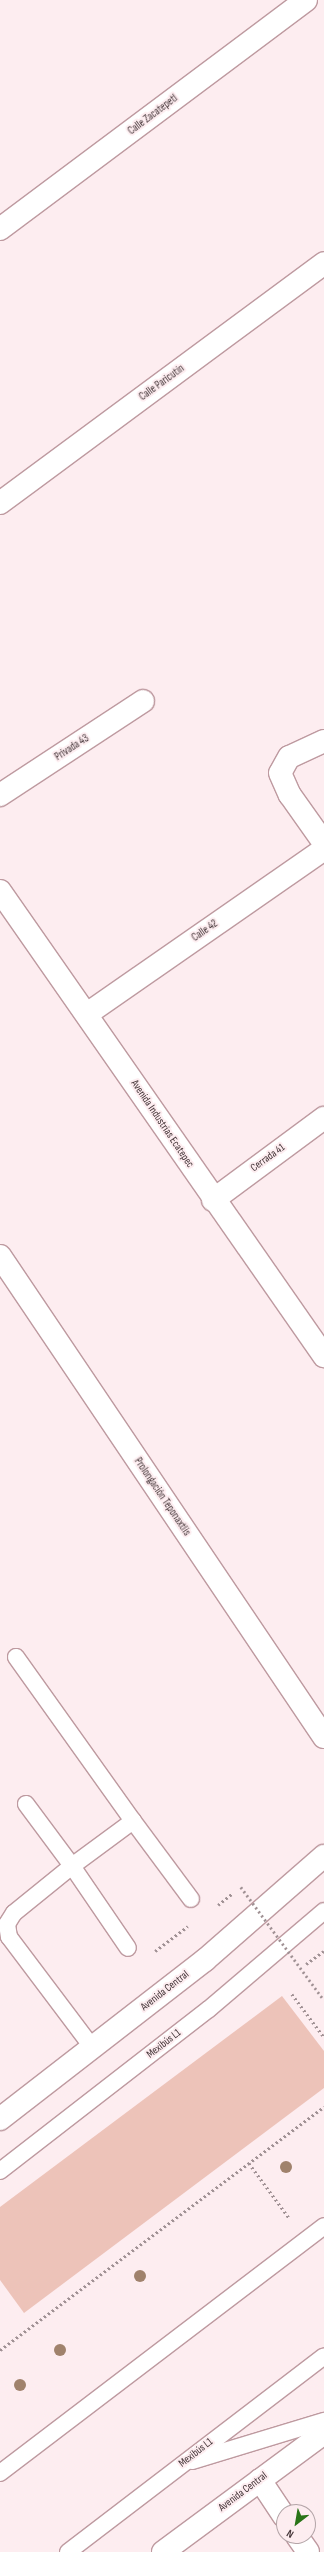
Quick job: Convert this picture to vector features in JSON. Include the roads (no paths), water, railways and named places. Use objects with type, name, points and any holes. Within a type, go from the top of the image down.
[{"type":"main road","name":"Calle Zacatepetl","points":[[0,229],[306,0]]},
{"type":"main road","name":"Calle Paricutín","points":[[0,503],[324,263]]},
{"type":"main road","name":"Privada 43","points":[[0,795],[143,701]]},
{"type":"main road","points":[[324,741],[289,757],[280,773],[290,795],[324,843]]},
{"type":"main road","name":"Calle 42","points":[[87,1014],[324,849]]},
{"type":"main road","name":"Avenida Industrias Ecatepec","points":[[0,892],[87,1014],[213,1200],[324,1356]]},
{"type":"main road","name":"Cerrada 41","points":[[213,1200],[324,1118]]},
{"type":"main road","name":"Prolongación Teponaxtlis","points":[[0,1256],[324,1737]]},
{"type":"main road","name":"Avenida Central","points":[[0,2119],[205,1960],[324,1856]]},
{"type":"main road","name":"Avenida Central","points":[[163,2552],[324,2433]]},
{"type":"main road","points":[[260,2480],[276,2504]]},
{"type":"lane","points":[[16,1657],[133,1821],[191,1899]]},
{"type":"lane","points":[[26,1804],[72,1866],[128,1948]]},
{"type":"lane","points":[[92,2047],[9,1937],[7,1924],[14,1913],[72,1866],[133,1821]]},
{"type":"lane","name":"Mexibús L1","points":[[0,2170],[209,2009],[324,1911]]},
{"type":"lane","points":[[0,2473],[324,2226]]},
{"type":"lane","name":"Mexibús L1","points":[[68,2552],[324,2356]]},
{"type":"lane","points":[[183,2463],[324,2422]]}]
